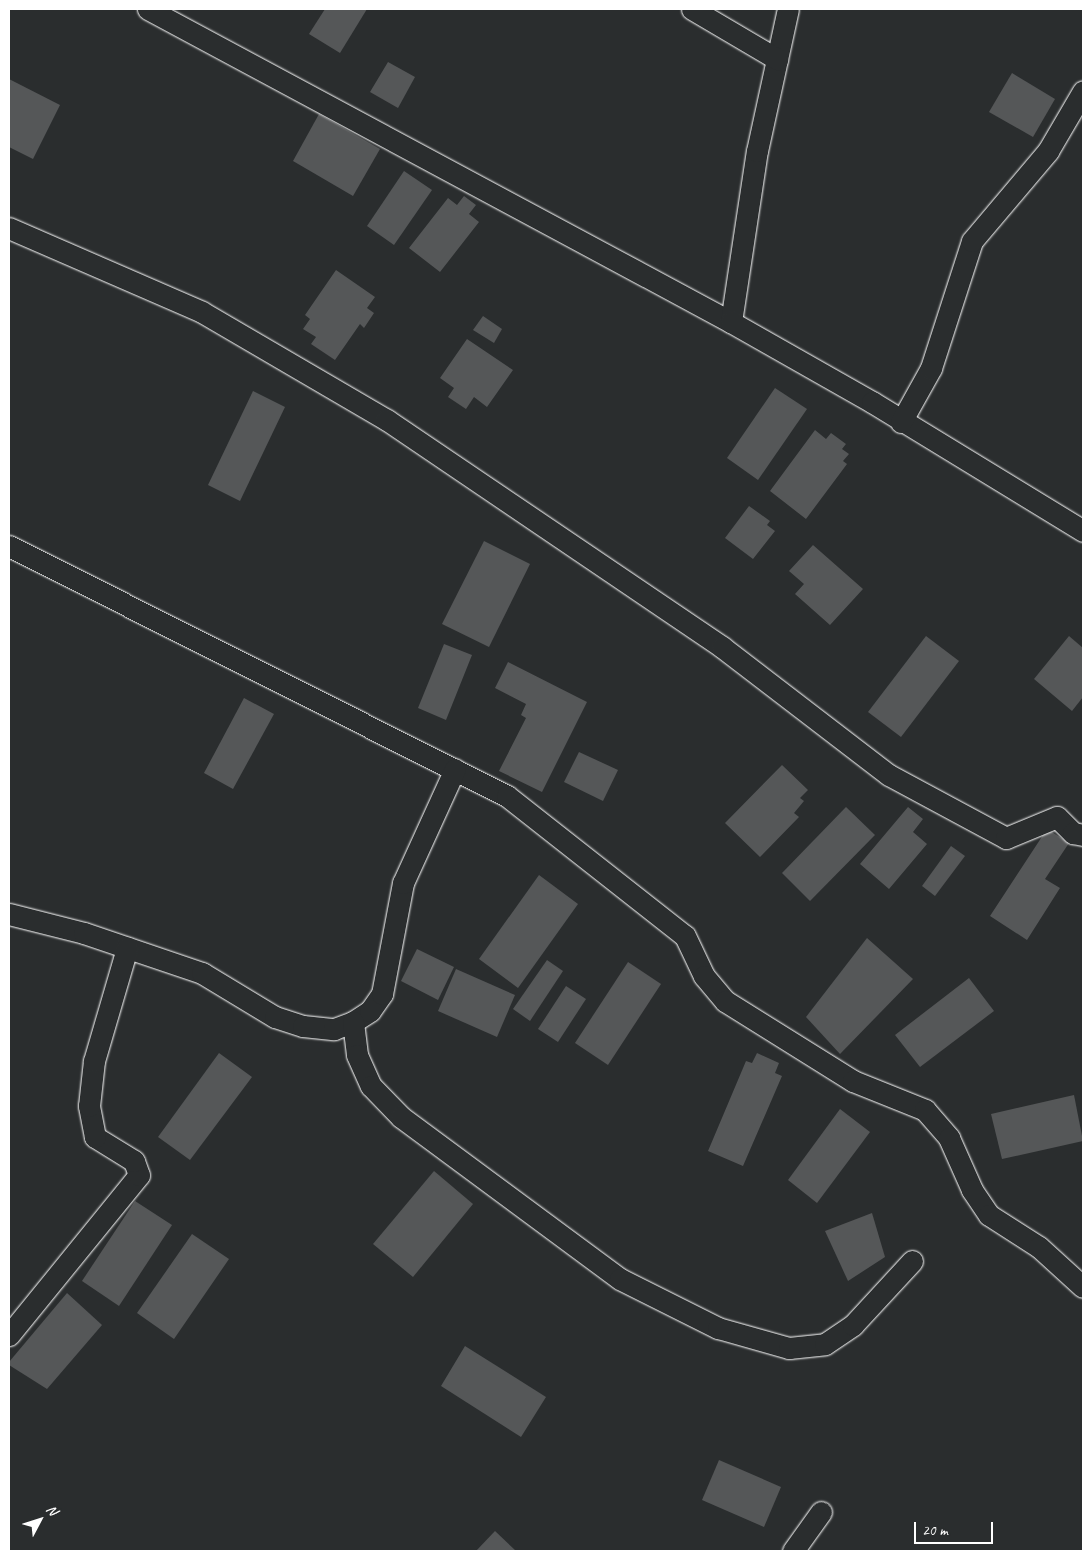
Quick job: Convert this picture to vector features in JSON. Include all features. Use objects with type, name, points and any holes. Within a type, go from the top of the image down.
[{"type":"street","points":[[148,9],[731,322],[1083,531]]},
{"type":"street","points":[[692,9],[777,59]]},
{"type":"street","points":[[731,322],[757,151],[788,9]]},
{"type":"street","points":[[901,422],[930,368],[972,241],[1048,151],[1083,91]]},
{"type":"street","points":[[9,228],[202,312],[387,420],[722,647],[889,775],[1006,838],[1057,816],[1073,833],[1083,835]]},
{"type":"street","points":[[9,546],[507,796],[622,890],[662,916],[685,936],[704,976],[725,1001],[853,1081],[925,1110],[949,1138],[972,1190],[989,1215],[1039,1247],[1083,1287]]},
{"type":"street","points":[[9,914],[127,948],[202,973],[275,1018],[303,1026],[334,1029],[353,1022],[370,1011],[382,994],[403,883],[454,769]]},
{"type":"street","points":[[9,1335],[139,1174],[134,1161],[95,1137],[88,1106],[94,1061],[127,948]]},
{"type":"street","points":[[353,1022],[357,1055],[371,1086],[401,1118],[620,1280],[718,1328],[789,1348],[824,1344],[853,1325],[912,1261]]},
{"type":"street","points":[[793,1551],[821,1512]]},
{"type":"building","points":[[325,9],[367,9],[340,53],[309,34]]},
{"type":"building","points":[[388,62],[415,77],[398,108],[370,92]]},
{"type":"building","points":[[1012,73],[1055,99],[1033,137],[989,112]]},
{"type":"building","points":[[9,79],[60,105],[33,159],[9,147]]},
{"type":"building","points":[[319,114],[380,149],[353,196],[293,161]]},
{"type":"building","points":[[404,171],[432,190],[394,245],[367,226]]},
{"type":"building","points":[[464,196],[476,205],[469,214],[479,222],[440,272],[409,248],[448,198],[457,205]]},
{"type":"building","points":[[336,270],[375,297],[367,308],[374,313],[364,328],[360,324],[335,360],[311,344],[316,337],[303,329],[310,319],[305,315]]},
{"type":"building","points":[[483,316],[502,329],[494,343],[473,330]]},
{"type":"building","points":[[467,339],[513,370],[487,407],[474,397],[466,409],[448,397],[454,388],[440,378]]},
{"type":"building","points":[[775,388],[807,409],[758,480],[727,458]]},
{"type":"building","points":[[253,391],[285,407],[240,501],[208,485]]},
{"type":"building","points":[[815,430],[826,439],[831,433],[846,444],[842,449],[849,454],[843,461],[847,464],[806,519],[770,491]]},
{"type":"building","points":[[749,506],[770,521],[767,525],[775,531],[753,559],[725,538]]},
{"type":"building","points":[[484,541],[530,564],[489,647],[442,624]]},
{"type":"building","points":[[813,545],[863,589],[830,625],[795,594],[804,584],[789,571]]},
{"type":"building","points":[[926,636],[959,661],[901,737],[868,712]]},
{"type":"building","points":[[1069,636],[1083,648],[1083,697],[1072,711],[1034,679]]},
{"type":"building","points":[[444,644],[472,655],[446,720],[418,708]]},
{"type":"building","points":[[508,662],[587,702],[542,792],[499,771],[526,718],[521,715],[526,704],[495,688]]},
{"type":"building","points":[[244,698],[274,714],[233,789],[204,773]]},
{"type":"building","points":[[579,752],[618,770],[603,801],[564,782]]},
{"type":"building","points":[[782,765],[808,790],[800,798],[804,801],[794,813],[799,817],[760,857],[725,823]]},
{"type":"building","points":[[846,807],[875,835],[810,901],[782,873]]},
{"type":"building","points":[[908,807],[923,819],[913,832],[927,844],[889,889],[860,864]]},
{"type":"building","points":[[1047,829],[1069,843],[1045,879],[1060,888],[1027,940],[990,916]]},
{"type":"building","points":[[951,846],[965,856],[935,896],[922,886]]},
{"type":"building","points":[[539,875],[578,904],[518,988],[479,959]]},
{"type":"building","points":[[867,938],[913,979],[840,1054],[806,1017]]},
{"type":"building","points":[[417,949],[454,967],[438,1000],[401,981]]},
{"type":"building","points":[[547,960],[563,971],[530,1021],[513,1009]]},
{"type":"building","points":[[628,962],[661,984],[608,1065],[575,1043]]},
{"type":"building","points":[[456,969],[515,995],[497,1037],[438,1011]]},
{"type":"building","points":[[969,978],[994,1011],[920,1067],[895,1035]]},
{"type":"building","points":[[566,986],[586,999],[558,1042],[538,1029]]},
{"type":"building","points":[[219,1053],[252,1077],[190,1160],[158,1137]]},
{"type":"building","points":[[757,1053],[779,1063],[775,1073],[782,1076],[743,1166],[708,1151],[746,1061],[752,1063]]},
{"type":"building","points":[[1074,1095],[1083,1141],[1002,1159],[991,1114]]},
{"type":"building","points":[[840,1109],[870,1132],[817,1203],[788,1180]]},
{"type":"building","points":[[434,1171],[473,1204],[413,1277],[373,1244]]},
{"type":"building","points":[[135,1201],[172,1225],[119,1306],[82,1281]]},
{"type":"building","points":[[872,1213],[885,1257],[848,1281],[825,1231]]},
{"type":"building","points":[[192,1234],[229,1259],[174,1339],[137,1313]]},
{"type":"building","points":[[67,1293],[102,1325],[47,1389],[9,1365],[9,1362]]},
{"type":"building","points":[[465,1346],[546,1397],[521,1437],[441,1386]]},
{"type":"building","points":[[719,1460],[781,1487],[764,1527],[702,1500]]},
{"type":"building","points":[[495,1531],[516,1551],[476,1551]]}]
